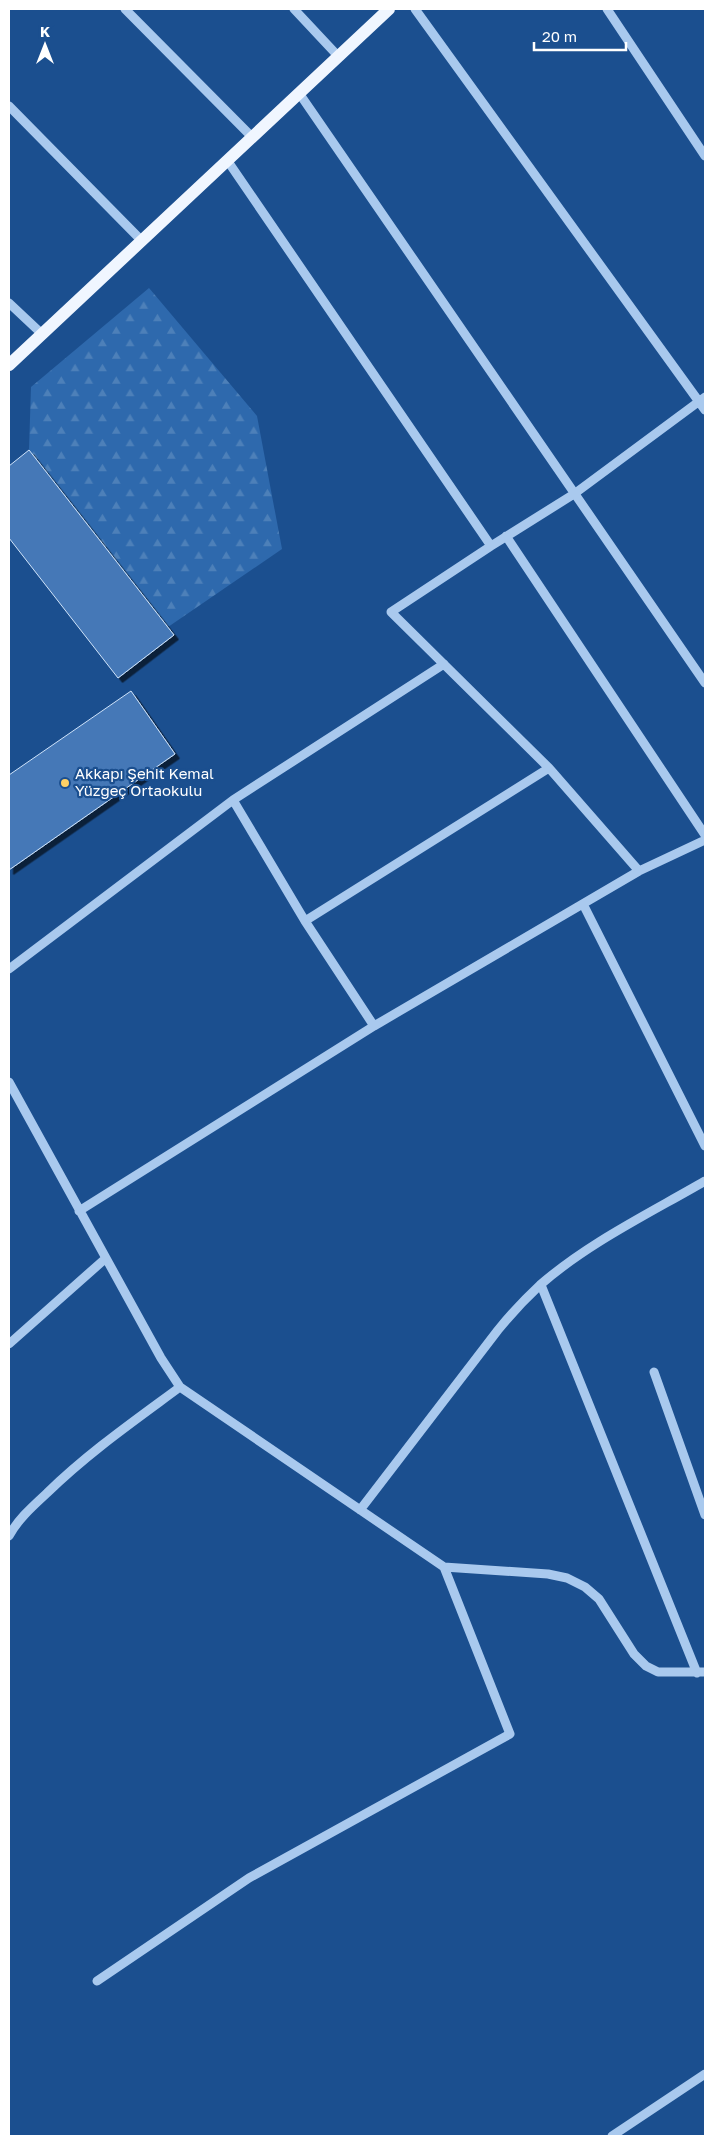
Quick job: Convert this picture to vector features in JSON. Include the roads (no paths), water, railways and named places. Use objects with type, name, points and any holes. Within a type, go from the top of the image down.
[{"type":"main road","points":[[9,365],[389,9]]},
{"type":"street","points":[[125,9],[252,137]]},
{"type":"street","points":[[294,9],[338,56]]},
{"type":"street","points":[[415,9],[702,399],[705,410]]},
{"type":"street","points":[[607,9],[705,156]]},
{"type":"street","points":[[299,93],[705,683]]},
{"type":"street","points":[[9,106],[142,240]]},
{"type":"street","points":[[227,160],[491,546]]},
{"type":"street","points":[[9,303],[42,334]]},
{"type":"street","points":[[639,871],[549,768],[391,612],[506,536],[574,494],[702,399]]},
{"type":"street","points":[[506,536],[705,835]]},
{"type":"street","points":[[9,969],[233,800],[444,664]]},
{"type":"street","points":[[305,922],[549,768]]},
{"type":"street","points":[[233,800],[305,922],[374,1026]]},
{"type":"street","points":[[79,1211],[374,1026],[639,871],[705,840]]},
{"type":"street","points":[[583,904],[705,1146]]},
{"type":"street","points":[[9,1082],[161,1358],[180,1387],[444,1567],[548,1574],[567,1578],[585,1587],[600,1599],[634,1654],[646,1666],[658,1672],[701,1672],[541,1284]]},
{"type":"street","points":[[360,1510],[498,1330],[518,1306],[541,1284],[595,1246],[705,1181]]},
{"type":"street","points":[[9,1344],[106,1258]]},
{"type":"street","points":[[654,1372],[705,1515]]},
{"type":"street","points":[[9,1536],[14,1527],[34,1505],[77,1463],[180,1387]]},
{"type":"street","points":[[96,1981],[249,1878],[510,1734],[444,1567]]},
{"type":"street","points":[[612,2136],[705,2074]]},
{"type":"place","name":"Akkapı Şehit Kemal Yüzgeç Ortaokulu","points":[[65,783]]}]
